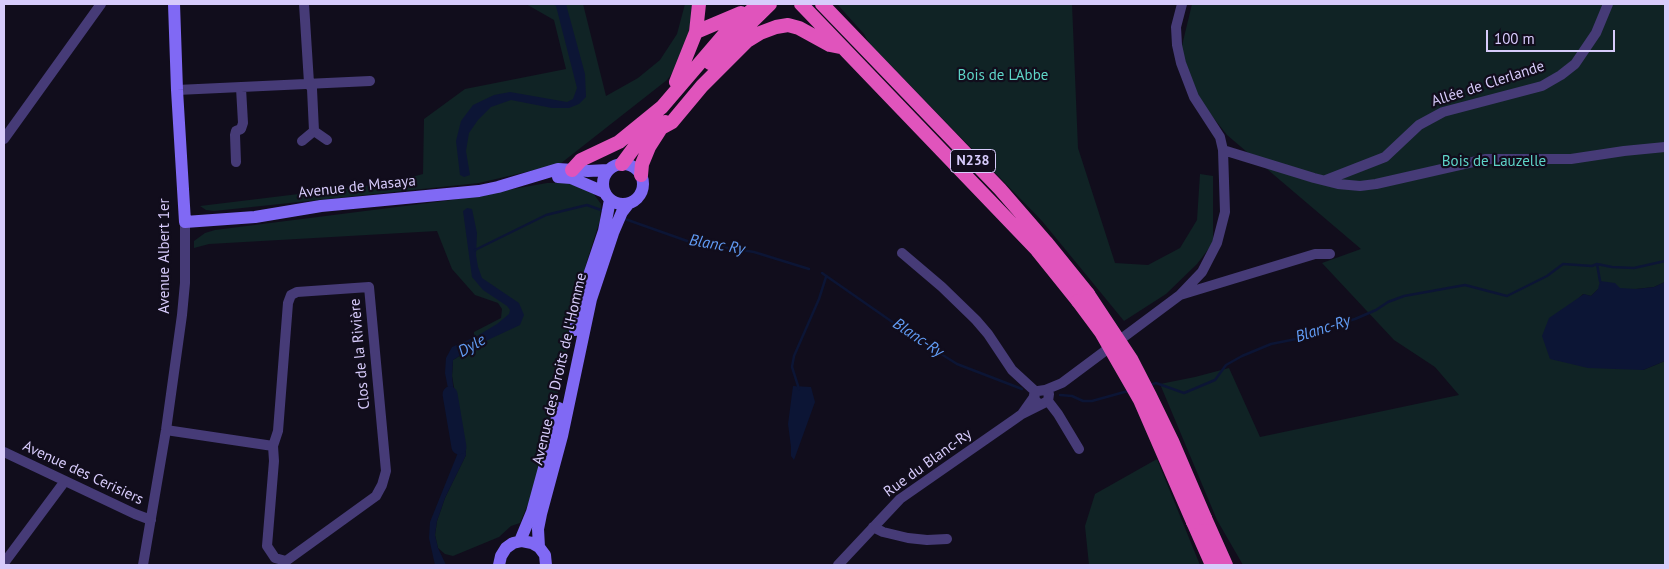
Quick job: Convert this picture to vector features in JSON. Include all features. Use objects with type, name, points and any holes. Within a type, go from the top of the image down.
[{"type":"highway","points":[[622,164],[648,130],[681,74],[696,32],[699,4]]},
{"type":"highway","name":"N238","points":[[801,4],[1083,298]]},
{"type":"highway","name":"N238","points":[[822,4],[1000,189],[1046,242],[1083,298],[1131,359],[1172,441],[1212,565]]},
{"type":"highway","points":[[696,32],[762,5]]},
{"type":"highway","points":[[572,170],[581,160],[619,142],[662,107],[728,30],[762,5]]},
{"type":"highway","points":[[641,175],[642,164],[649,147],[689,86],[762,5]]},
{"type":"highway","points":[[661,128],[672,122],[702,86],[747,41],[760,33],[776,27],[788,26],[813,34],[830,45],[844,48]]},
{"type":"highway","name":"N238","points":[[1199,520],[1226,565]]},
{"type":"main road","name":"Avenue Albert 1er","points":[[174,4],[185,222]]},
{"type":"main road","points":[[622,164],[630,165],[641,175],[642,189],[639,196],[629,203],[622,204],[607,196],[603,180],[608,170],[614,165],[622,164]]},
{"type":"main road","name":"Avenue de Masaya","points":[[185,222],[255,217],[321,206],[479,190],[558,169],[608,170]]},
{"type":"main road","name":"Avenue de Masaya","points":[[533,177],[571,178],[607,196]]},
{"type":"main road","name":"Avenue des Droits de l'Homme","points":[[520,541],[532,512],[554,435],[582,296],[604,231],[607,196]]},
{"type":"main road","name":"Avenue des Droits de l'Homme","points":[[539,548],[538,529],[541,514],[562,436],[591,298],[613,233],[622,212],[629,203]]},
{"type":"main road","points":[[499,565],[501,556],[506,548],[520,541],[530,542],[539,548],[544,555],[546,565]]},
{"type":"street","points":[[4,139],[101,4]]},
{"type":"street","points":[[304,4],[314,131]]},
{"type":"street","name":"Rue du Blanc-Ry","points":[[838,565],[904,495],[1022,414],[1029,412],[1042,397],[1180,295],[1202,272],[1212,254],[1225,212],[1223,150],[1220,137],[1194,97],[1181,63],[1176,27],[1182,4]]},
{"type":"street","name":"Allée de Clerlande","points":[[1326,180],[1385,157],[1419,124],[1443,112],[1542,86],[1561,76],[1575,64],[1596,33],[1608,4]]},
{"type":"street","points":[[177,90],[370,81]]},
{"type":"street","points":[[236,162],[235,135],[236,131],[241,129],[243,123],[241,88]]},
{"type":"street","points":[[302,140],[314,131]]},
{"type":"street","points":[[314,131],[327,140]]},
{"type":"street","points":[[1223,150],[1293,173],[1338,184],[1364,186],[1486,159],[1571,159],[1665,147]]},
{"type":"street","name":"Avenue Albert 1er","points":[[143,565],[166,430],[182,315],[185,283],[185,222]]},
{"type":"street","points":[[902,252],[948,292],[976,320],[988,334],[1012,370],[1058,414],[1079,449]]},
{"type":"street","name":"Rue du Blanc-Ry","points":[[1180,295],[1315,254],[1330,254]]},
{"type":"street","name":"Clos de la Rivière","points":[[369,287],[386,471],[382,485],[376,496],[286,561],[273,562],[267,546],[274,462],[273,446],[278,431],[288,303],[291,295],[297,292],[369,287]]},
{"type":"street","points":[[166,430],[273,446]]},
{"type":"street","name":"Avenue des Cerisiers","points":[[4,452],[151,520]]},
{"type":"street","points":[[4,563],[66,481]]},
{"type":"street","points":[[873,527],[882,532],[908,538],[927,540],[947,539]]},
{"type":"green space","points":[[526,4],[583,4],[606,96],[638,78],[660,60],[677,34],[685,4],[694,4],[687,41],[673,72],[667,80],[560,164],[479,183],[214,211],[206,210],[200,206],[389,183],[423,174],[424,119],[465,89],[566,69],[554,20]]},
{"type":"green space","name":"Bois de L'Abbe","points":[[837,4],[1072,4],[1078,148],[1115,263],[1148,265],[1180,248],[1197,220],[1200,174],[1213,176],[1213,243],[1197,264],[1166,294],[1124,321],[1042,221],[869,43],[864,34]]},
{"type":"green space","name":"Bois de Lauzelle","points":[[1192,4],[1665,4],[1665,282],[1654,287],[1636,289],[1598,289],[1591,296],[1583,294],[1577,300],[1643,370],[1665,361],[1665,565],[1243,565],[1217,520],[1160,384],[1229,368],[1260,437],[1459,395],[1435,367],[1394,340],[1322,263],[1361,249],[1227,135],[1197,97],[1180,54]]},
{"type":"green space","points":[[547,183],[568,183],[593,193],[601,204],[600,220],[586,264],[554,411],[533,492],[520,523],[511,526],[499,537],[453,556],[445,554],[438,548],[435,535],[437,521],[445,498],[466,455],[452,376],[453,360],[474,347],[474,332],[501,318],[502,309],[498,303],[475,295],[452,269],[437,231],[209,244],[194,248],[194,241],[205,233],[215,230],[452,200]]},
{"type":"green space","points":[[1157,459],[1200,565],[1089,565],[1085,526],[1095,494]]},
{"type":"water","points":[[552,4],[566,4],[585,74],[586,97],[579,104],[569,108],[552,108],[511,100],[491,107],[478,120],[469,133],[466,151],[470,175],[464,177],[460,175],[456,141],[461,121],[473,105],[494,95],[510,92],[567,102],[573,99],[577,88],[556,6]]},
{"type":"water","name":"Dyle","points":[[467,208],[472,209],[477,233],[476,255],[482,278],[519,303],[524,315],[520,325],[475,346],[453,360],[452,376],[455,402],[465,442],[466,455],[445,498],[437,521],[435,535],[438,548],[446,565],[435,565],[429,538],[430,522],[457,455],[458,440],[445,373],[446,358],[452,347],[477,336],[497,324],[509,314],[510,310],[483,290],[472,277],[463,211]]},
{"type":"water","points":[[1600,281],[1615,283],[1620,288],[1636,289],[1654,287],[1665,282],[1665,361],[1643,370],[1588,368],[1550,359],[1542,336],[1549,318],[1584,294],[1591,296],[1598,289]]},
{"type":"water","points":[[793,386],[811,387],[815,402],[794,460],[791,456],[788,424]]},
{"type":"waterway","name":"Blanc Ry","points":[[475,250],[546,215],[587,205],[601,210]]},
{"type":"waterway","name":"Blanc Ry","points":[[625,219],[690,242],[754,252],[809,269]]},
{"type":"waterway","name":"Blanc-Ry","points":[[1150,385],[1156,383],[1184,393],[1215,380],[1226,365],[1242,356],[1271,344],[1301,338],[1319,330],[1355,319],[1404,296],[1465,285],[1507,296],[1547,276],[1563,264],[1592,266],[1597,264],[1634,268],[1665,261]]},
{"type":"waterway","points":[[1597,264],[1600,281]]},
{"type":"waterway","name":"Blanc-Ry","points":[[822,273],[911,335],[957,364],[1022,389]]},
{"type":"waterway","points":[[799,389],[792,367],[794,356],[819,299],[826,277]]},
{"type":"waterway","name":"Blanc-Ry","points":[[1060,395],[1072,396],[1083,401],[1092,401],[1128,391]]},
{"type":"waterway","name":"Dyle","points":[[450,394],[459,447]]}]
